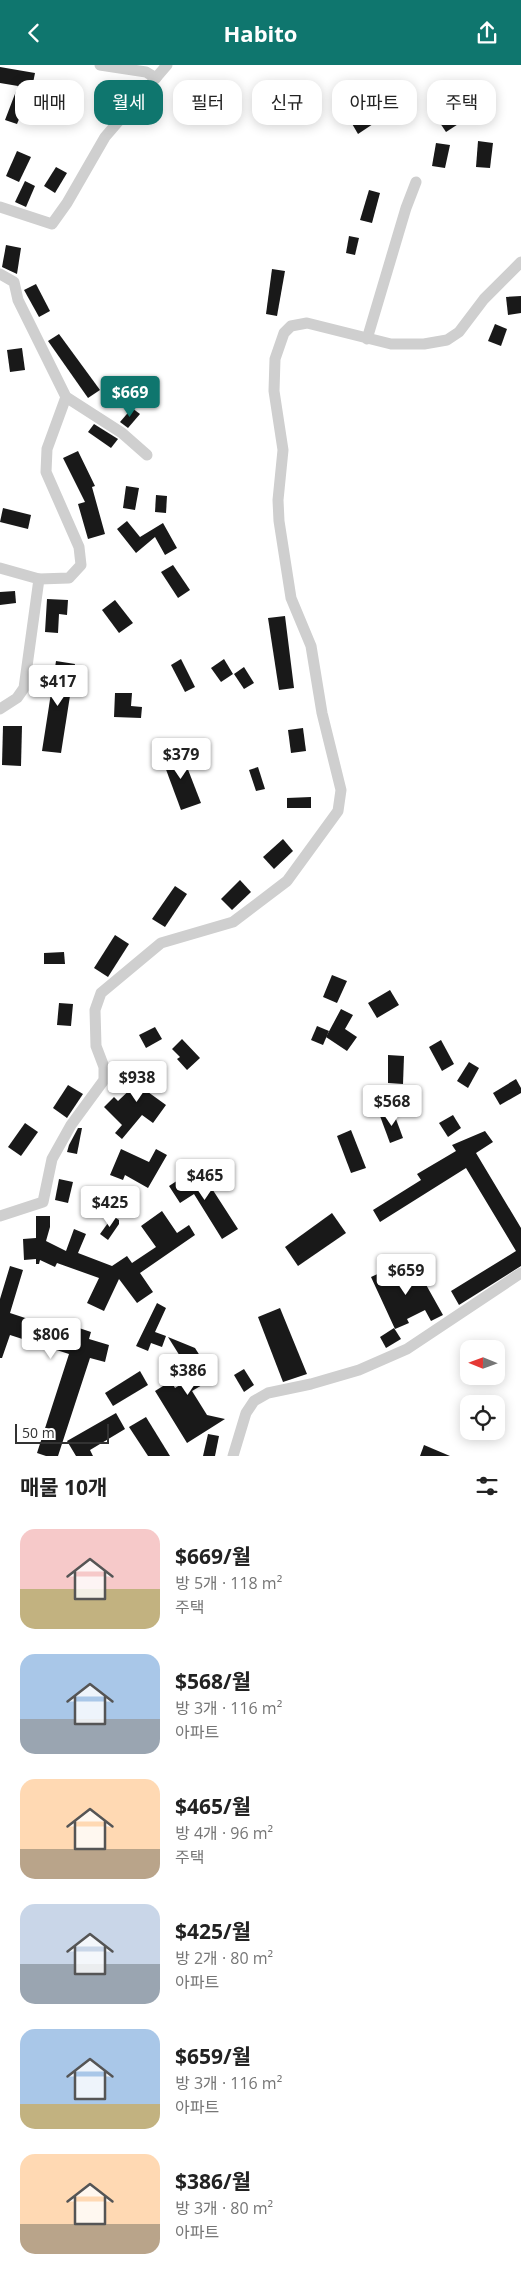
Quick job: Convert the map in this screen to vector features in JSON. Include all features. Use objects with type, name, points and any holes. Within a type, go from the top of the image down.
[{"type":"street","points":[[100,65],[146,72],[156,77]]},
{"type":"street","points":[[0,207],[52,224],[67,203],[105,137],[167,65]]},
{"type":"street","points":[[368,339],[406,208],[416,182]]},
{"type":"street","points":[[0,1216],[44,1202],[52,1159],[71,1125],[104,1080],[104,1067],[96,1046],[95,1009],[101,993],[161,943],[233,922],[287,881],[338,811],[340,791],[322,713],[312,646],[291,598],[278,521],[283,450],[274,391],[275,359],[284,333],[291,326],[307,323],[392,344],[424,344],[447,340],[459,332],[484,299],[521,262]]},
{"type":"street","points":[[0,275],[14,282],[18,300],[66,397],[122,433],[147,455]]},
{"type":"street","points":[[0,568],[39,579],[69,578],[81,565],[79,547],[46,472],[47,449],[66,397]]},
{"type":"street","points":[[0,709],[17,698],[24,689],[39,579]]},
{"type":"street","points":[[233,1456],[246,1413],[254,1401],[268,1393],[311,1384],[359,1370],[407,1349],[521,1273]]},
{"type":"building","points":[[0,67],[35,73],[34,80],[15,80],[15,86],[0,83]]},
{"type":"building","points":[[15,94],[15,123],[5,120]]},
{"type":"building","points":[[353,125],[372,125],[358,134]]},
{"type":"building","points":[[441,125],[457,125],[446,132]]},
{"type":"building","points":[[478,141],[493,143],[490,168],[476,167]]},
{"type":"building","points":[[436,143],[450,145],[445,168],[432,166]]},
{"type":"building","points":[[17,151],[31,157],[19,182],[6,176]]},
{"type":"building","points":[[56,167],[67,173],[55,193],[44,186]]},
{"type":"building","points":[[25,181],[35,186],[26,207],[15,202]]},
{"type":"building","points":[[369,190],[380,193],[372,223],[360,220]]},
{"type":"building","points":[[349,236],[359,238],[355,255],[346,253]]},
{"type":"building","points":[[6,245],[21,248],[17,274],[2,267]]},
{"type":"building","points":[[272,269],[285,271],[277,316],[266,314]]},
{"type":"building","points":[[36,284],[50,311],[39,317],[24,290]]},
{"type":"building","points":[[521,296],[521,313],[508,315],[506,297]]},
{"type":"building","points":[[495,324],[507,329],[501,346],[488,341]]},
{"type":"building","points":[[59,334],[100,390],[88,398],[48,341]]},
{"type":"building","points":[[22,348],[25,370],[10,372],[7,350]]},
{"type":"building","points":[[132,408],[140,414],[128,428],[120,422]]},
{"type":"building","points":[[94,424],[118,439],[111,448],[88,432]]},
{"type":"building","points":[[78,451],[95,486],[92,487],[105,534],[88,539],[78,504],[85,502],[63,458]]},
{"type":"building","points":[[126,486],[139,488],[135,510],[123,508]]},
{"type":"building","points":[[156,495],[167,496],[166,513],[155,512]]},
{"type":"building","points":[[3,508],[31,515],[28,529],[0,522]]},
{"type":"building","points":[[127,521],[140,537],[163,523],[177,548],[165,555],[155,537],[136,553],[117,529]]},
{"type":"building","points":[[173,565],[190,590],[178,598],[161,572]]},
{"type":"building","points":[[15,591],[16,603],[0,605],[0,592]]},
{"type":"building","points":[[47,599],[68,600],[67,615],[59,614],[58,633],[45,632]]},
{"type":"building","points":[[115,600],[133,623],[119,633],[102,610]]},
{"type":"building","points":[[285,616],[294,688],[279,690],[268,618]]},
{"type":"building","points":[[181,659],[195,687],[185,692],[171,665]]},
{"type":"building","points":[[224,659],[233,674],[221,682],[211,668]]},
{"type":"building","points":[[56,661],[75,664],[61,753],[42,751]]},
{"type":"building","points":[[244,667],[254,683],[244,689],[234,674]]},
{"type":"building","points":[[115,693],[132,693],[131,706],[142,707],[141,718],[114,717]]},
{"type":"building","points":[[3,726],[22,726],[21,766],[2,765]]},
{"type":"building","points":[[303,728],[306,751],[291,753],[288,730]]},
{"type":"building","points":[[180,749],[201,803],[181,810],[161,756]]},
{"type":"building","points":[[258,767],[265,789],[256,791],[249,770]]},
{"type":"building","points":[[311,797],[311,808],[287,808],[287,798]]},
{"type":"building","points":[[283,839],[293,851],[274,869],[263,857]]},
{"type":"building","points":[[240,880],[251,892],[232,910],[221,899]]},
{"type":"building","points":[[175,886],[187,894],[165,927],[152,919]]},
{"type":"building","points":[[115,935],[129,944],[108,977],[94,968]]},
{"type":"building","points":[[64,952],[65,964],[44,964],[44,953]]},
{"type":"building","points":[[332,975],[347,981],[337,1003],[323,997]]},
{"type":"building","points":[[390,990],[399,1005],[377,1018],[368,1003]]},
{"type":"building","points":[[59,1003],[73,1004],[71,1026],[57,1025]]},
{"type":"building","points":[[341,1009],[353,1015],[345,1029],[357,1037],[347,1051],[326,1037]]},
{"type":"building","points":[[317,1026],[329,1031],[323,1045],[311,1040]]},
{"type":"building","points":[[155,1027],[162,1039],[146,1048],[139,1035]]},
{"type":"building","points":[[182,1039],[200,1058],[187,1070],[177,1059],[180,1057],[172,1049]]},
{"type":"building","points":[[441,1040],[454,1064],[442,1071],[429,1047]]},
{"type":"building","points":[[388,1055],[404,1056],[403,1084],[388,1083]]},
{"type":"building","points":[[469,1062],[479,1068],[468,1088],[457,1081]]},
{"type":"building","points":[[155,1066],[164,1076],[148,1092],[166,1105],[153,1123],[142,1115],[122,1139],[115,1133],[122,1125],[104,1107],[114,1097],[118,1101]]},
{"type":"building","points":[[516,1079],[521,1088],[521,1093],[500,1105],[493,1093]]},
{"type":"building","points":[[68,1085],[83,1094],[67,1118],[53,1108]]},
{"type":"building","points":[[393,1111],[403,1138],[390,1143],[380,1116]]},
{"type":"building","points":[[453,1115],[461,1128],[448,1137],[439,1123]]},
{"type":"building","points":[[25,1123],[38,1132],[21,1156],[8,1147]]},
{"type":"building","points":[[78,1128],[82,1128],[77,1154],[67,1152],[69,1145]]},
{"type":"building","points":[[351,1130],[366,1168],[351,1173],[337,1136]]},
{"type":"building","points":[[485,1131],[493,1142],[476,1153],[521,1228],[521,1266],[459,1305],[451,1291],[516,1251],[466,1168],[380,1222],[373,1210],[421,1180],[417,1174],[456,1151],[452,1145]]},
{"type":"building","points":[[121,1149],[149,1162],[156,1149],[167,1155],[148,1188],[125,1175],[123,1180],[110,1175]]},
{"type":"building","points":[[198,1167],[238,1229],[222,1239],[194,1194],[180,1203],[169,1186]]},
{"type":"building","points":[[59,1179],[73,1182],[68,1203],[55,1200]]},
{"type":"building","points":[[162,1211],[177,1233],[189,1225],[195,1235],[140,1273],[153,1292],[137,1303],[119,1279],[104,1311],[87,1303],[99,1278],[57,1263],[55,1267],[40,1260],[39,1264],[36,1264],[36,1259],[24,1260],[23,1239],[36,1238],[36,1216],[50,1216],[50,1227],[46,1241],[66,1251],[74,1229],[86,1234],[78,1253],[112,1266],[127,1256],[132,1263],[156,1247],[141,1226]]},
{"type":"building","points":[[332,1213],[346,1233],[298,1266],[285,1247]]},
{"type":"building","points":[[113,1216],[119,1220],[119,1224],[108,1240],[100,1234]]},
{"type":"building","points":[[415,1265],[443,1315],[431,1321],[425,1310],[407,1319],[409,1323],[395,1329],[371,1277],[384,1271],[389,1280]]},
{"type":"building","points":[[10,1266],[23,1270],[10,1313],[77,1335],[79,1328],[91,1332],[89,1339],[109,1345],[105,1362],[90,1358],[58,1456],[46,1456],[37,1453],[69,1354],[10,1335],[2,1358],[0,1358],[0,1299]]},
{"type":"building","points":[[157,1303],[166,1308],[155,1332],[166,1336],[162,1347],[151,1343],[148,1351],[136,1346]]},
{"type":"building","points":[[280,1308],[307,1374],[283,1382],[258,1317]]},
{"type":"building","points":[[394,1328],[401,1339],[386,1348],[380,1337]]},
{"type":"building","points":[[168,1337],[195,1348],[214,1378],[192,1391],[207,1415],[225,1419],[187,1443],[155,1391],[171,1381],[175,1388],[193,1377]]},
{"type":"building","points":[[244,1369],[254,1385],[244,1392],[234,1375]]},
{"type":"building","points":[[140,1371],[148,1385],[113,1406],[105,1393]]},
{"type":"building","points":[[116,1413],[125,1429],[90,1450],[93,1456],[76,1456],[67,1441]]},
{"type":"building","points":[[146,1417],[170,1456],[148,1456],[129,1427]]},
{"type":"building","points":[[208,1434],[219,1436],[215,1456],[203,1456]]},
{"type":"building","points":[[424,1445],[450,1456],[420,1456]]}]
